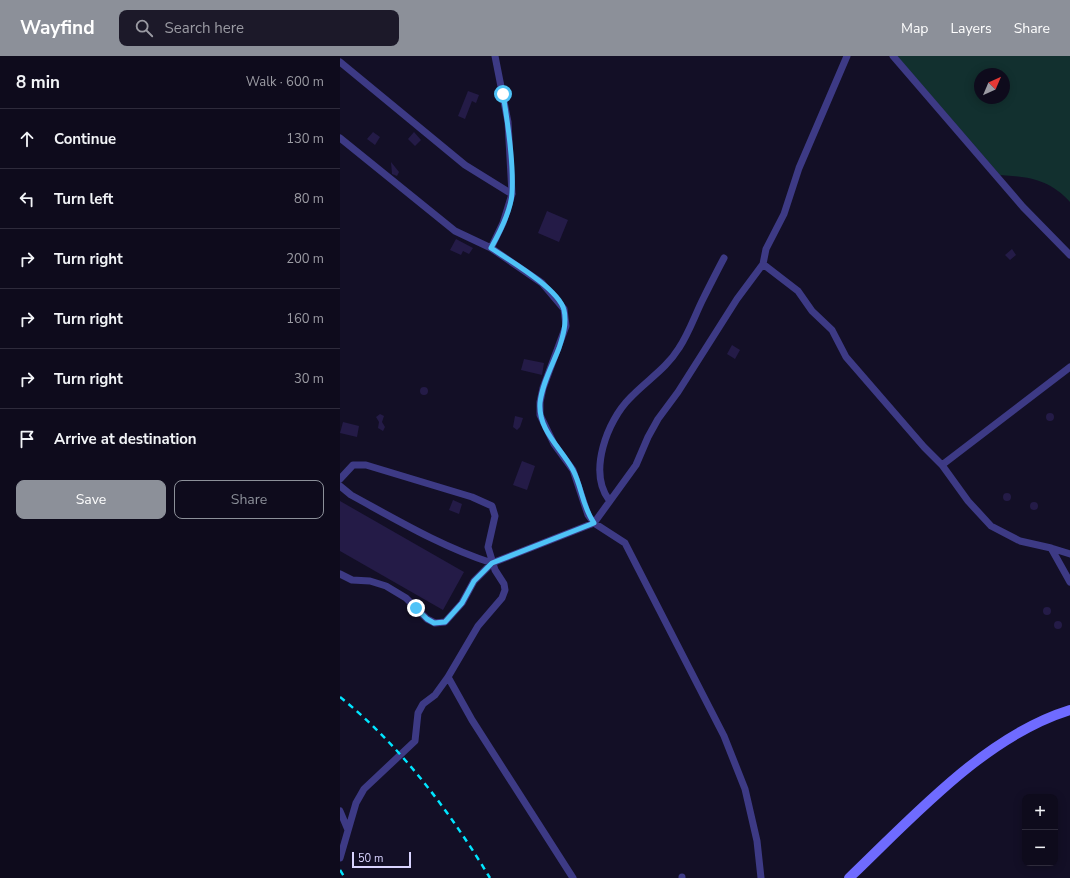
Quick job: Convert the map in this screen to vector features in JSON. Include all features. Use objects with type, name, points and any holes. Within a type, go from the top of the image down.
[{"type":"main road","points":[[849,878],[947,785],[997,747],[1055,715],[1070,710]]},
{"type":"street","points":[[491,248],[503,224],[512,194],[508,122],[495,56]]},
{"type":"street","points":[[340,574],[352,580],[370,581],[386,586],[406,598],[427,619],[434,623],[445,622],[462,603],[474,581],[492,563],[594,523],[609,500],[636,465],[648,437],[658,419],[678,392],[738,299],[763,264],[766,249],[784,214],[799,168],[847,56]]},
{"type":"street","points":[[893,56],[1023,206],[1070,255]]},
{"type":"street","points":[[340,62],[465,165],[512,194]]},
{"type":"street","points":[[340,138],[455,231],[491,248],[542,283],[564,309],[566,326],[543,388],[540,402],[540,415],[554,444],[573,470],[588,515],[594,523],[625,542],[724,736],[745,789],[757,840],[761,878]]},
{"type":"street","points":[[609,500],[603,492],[599,473],[601,456],[609,432],[625,403],[667,365],[680,347],[724,258]]},
{"type":"street","points":[[763,264],[798,291],[812,311],[832,330],[846,357],[924,447],[942,465],[968,501],[991,526],[1020,541],[1070,554]]},
{"type":"street","points":[[942,465],[1070,367]]},
{"type":"street","points":[[340,479],[354,466],[366,465],[485,501],[494,510],[488,547],[492,563],[504,584],[505,590],[502,598],[478,626],[448,678],[435,695],[424,704],[418,713],[415,741],[364,789],[356,803],[340,858]]},
{"type":"street","points":[[340,486],[358,499],[456,550],[492,563]]},
{"type":"street","points":[[1051,548],[1070,582]]},
{"type":"street","points":[[448,678],[472,720],[573,878]]},
{"type":"street","points":[[340,811],[348,830]]},
{"type":"green space","points":[[897,56],[1070,56],[1070,202],[1054,188],[1046,184],[1029,178],[1000,175]]},
{"type":"building","points":[[468,91],[479,95],[476,103],[472,101],[465,119],[458,116]]},
{"type":"building","points":[[373,132],[380,137],[375,145],[367,139]]},
{"type":"building","points":[[414,132],[421,140],[415,146],[408,139]]},
{"type":"building","points":[[391,162],[399,172],[397,176],[392,174]]},
{"type":"building","points":[[547,211],[568,220],[559,242],[538,233]]},
{"type":"building","points":[[456,239],[473,248],[469,254],[463,251],[461,255],[450,250]]},
{"type":"building","points":[[1012,249],[1016,255],[1010,260],[1005,255]]},
{"type":"building","points":[[732,345],[740,350],[735,359],[727,354]]},
{"type":"building","points":[[524,359],[544,363],[542,375],[521,370]]},
{"type":"building","points":[[422,387],[426,387],[428,391],[426,395],[422,395],[420,393],[420,389]]},
{"type":"building","points":[[1048,413],[1052,413],[1054,417],[1052,421],[1048,421],[1046,419],[1046,415]]},
{"type":"building","points":[[380,414],[384,416],[382,422],[385,427],[383,431],[378,428],[379,422],[376,417]]},
{"type":"building","points":[[515,416],[523,418],[520,427],[517,430],[513,427]]},
{"type":"building","points":[[343,422],[359,426],[357,437],[340,433]]},
{"type":"building","points":[[522,461],[535,466],[527,490],[513,485]]},
{"type":"building","points":[[1005,493],[1009,493],[1011,497],[1009,501],[1005,501],[1003,499],[1003,495]]},
{"type":"building","points":[[453,500],[462,504],[459,514],[449,510]]},
{"type":"building","points":[[340,501],[464,572],[443,610],[340,551]]},
{"type":"building","points":[[1032,502],[1036,502],[1038,506],[1036,510],[1032,510],[1030,508],[1030,504]]},
{"type":"building","points":[[1045,607],[1049,607],[1051,611],[1049,615],[1045,615],[1043,613],[1043,609]]},
{"type":"building","points":[[1056,621],[1060,621],[1062,625],[1060,629],[1056,629],[1054,627],[1054,623]]},
{"type":"railway","points":[[340,697],[362,716],[404,758],[441,805],[475,853],[490,878]]},
{"type":"railway","points":[[340,870],[345,878]]},
{"type":"route","points":[[416,608],[427,619],[434,623],[445,622],[462,603],[474,581],[483,570],[492,563],[594,523],[588,515],[578,481],[573,470],[546,431],[540,415],[540,402],[543,388],[566,326],[564,309],[555,296],[542,283],[491,248],[503,224],[512,194],[508,122],[503,94]]}]
